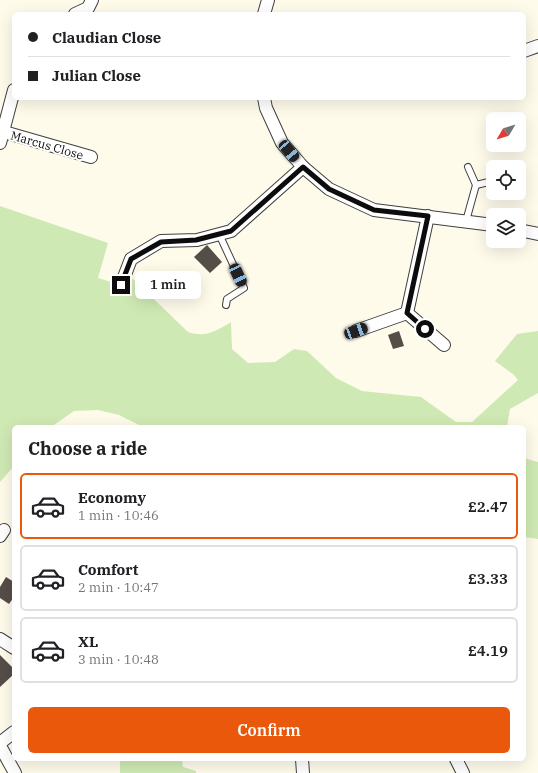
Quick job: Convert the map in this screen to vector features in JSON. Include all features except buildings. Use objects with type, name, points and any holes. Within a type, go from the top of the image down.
[{"type":"street","points":[[79,12],[88,8],[92,0]]},
{"type":"street","points":[[265,12],[268,0]]},
{"type":"street","points":[[526,50],[538,46]]},
{"type":"street","name":"Marcus Close","points":[[12,98],[2,137],[91,157]]},
{"type":"street","points":[[264,100],[266,108],[282,143],[303,167],[329,189],[374,210],[486,224]]},
{"type":"street","points":[[121,285],[131,259],[161,242],[196,240],[231,231],[303,167]]},
{"type":"street","points":[[407,313],[428,216]]},
{"type":"street","points":[[526,231],[538,234]]},
{"type":"street","points":[[356,331],[407,313]]},
{"type":"street","points":[[407,313],[444,345]]},
{"type":"street","points":[[0,639],[12,647]]},
{"type":"street","points":[[12,734],[0,745],[15,773]]},
{"type":"street","points":[[302,761],[303,773]]},
{"type":"street","points":[[457,761],[463,773]]},
{"type":"lane","points":[[466,221],[476,185],[468,167]]},
{"type":"lane","points":[[476,185],[486,183]]},
{"type":"lane","points":[[220,234],[244,288],[227,298],[226,305]]},
{"type":"green space","points":[[0,206],[108,243],[98,278],[121,285],[132,278],[188,332],[194,334],[211,333],[231,322],[232,349],[248,363],[275,362],[294,349],[307,351],[336,378],[362,391],[421,397],[456,422],[472,422],[518,380],[514,375],[495,361],[517,334],[538,331],[538,393],[510,409],[507,425],[139,425],[119,415],[98,410],[74,411],[54,425],[12,425],[12,468],[0,482]]},
{"type":"green space","points":[[526,459],[538,462],[538,539],[526,537]]},
{"type":"green space","points":[[120,761],[182,761],[183,767],[196,771],[196,773],[120,773]]},
{"type":"route","points":[[121,285],[131,259],[161,242],[196,240],[231,231],[303,167],[329,189],[374,210],[428,216],[407,313],[425,329]]}]
